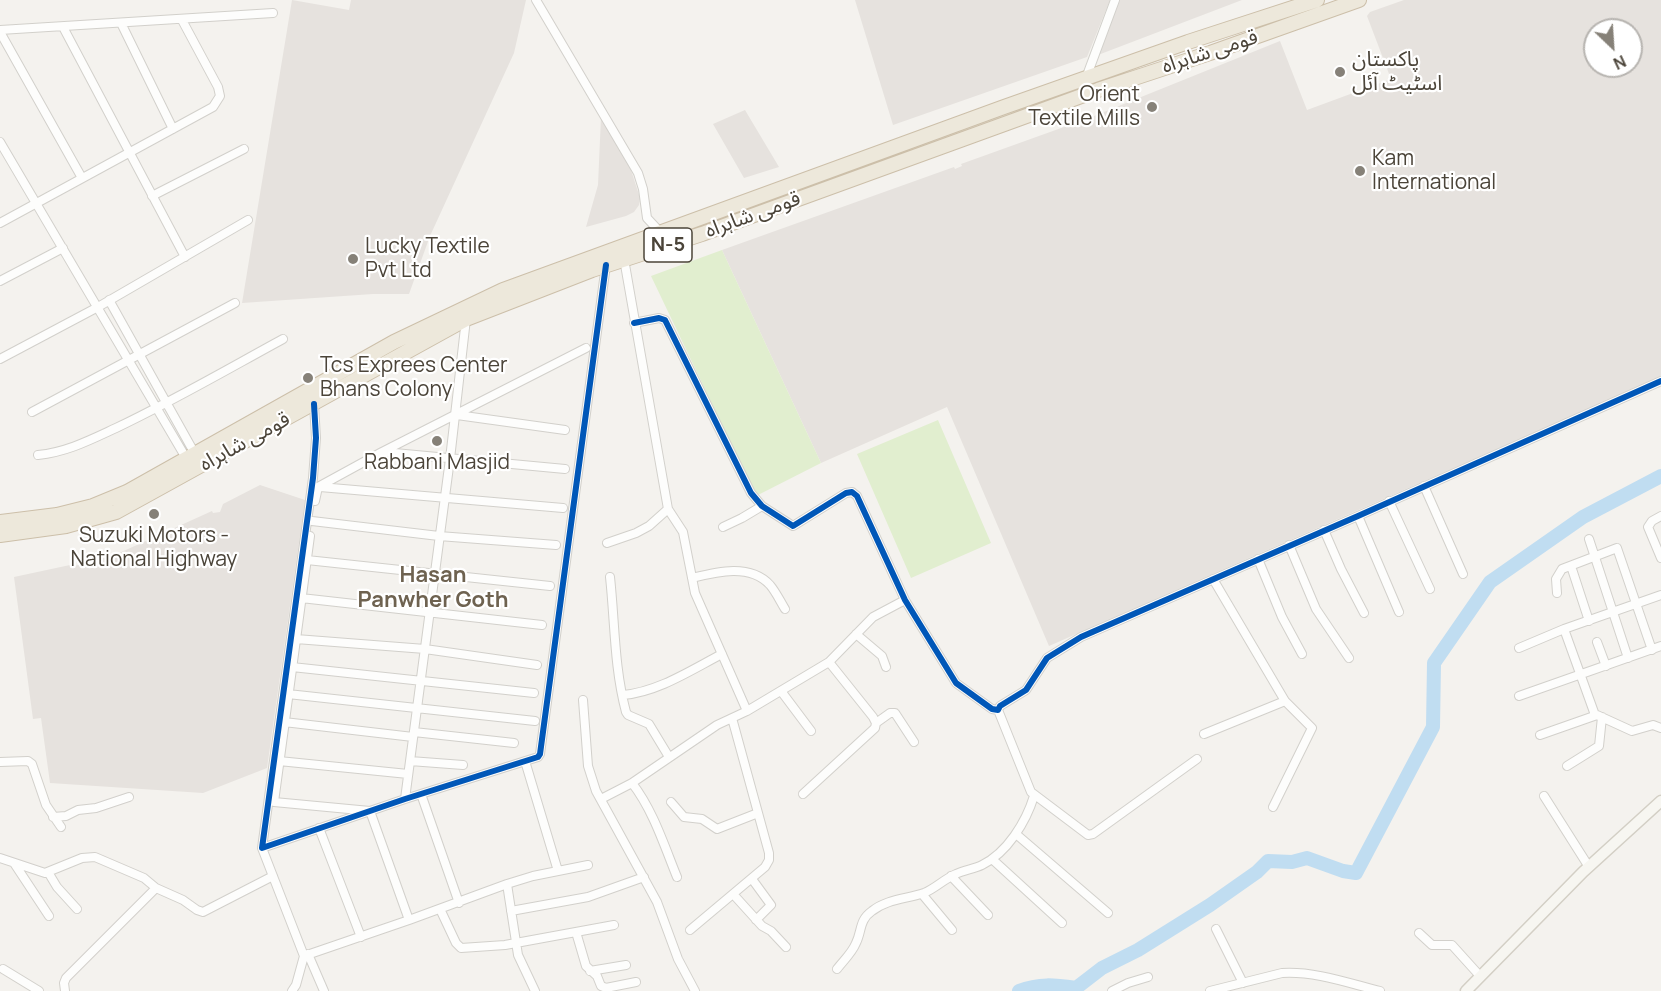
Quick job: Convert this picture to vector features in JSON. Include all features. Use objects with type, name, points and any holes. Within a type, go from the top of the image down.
[{"type":"highway","name":"قومی شاہراہ","points":[[0,522],[57,515],[93,506],[127,492],[396,341],[503,290],[1086,78],[1315,0]]},
{"type":"highway","name":"قومی شاہراہ","points":[[0,535],[66,526],[116,512],[466,319],[606,265],[731,224],[1098,90],[1359,0]]},
{"type":"street","points":[[536,0],[638,173],[644,189],[647,218],[661,233]]},
{"type":"street","points":[[1086,78],[1115,0]]},
{"type":"street","points":[[82,178],[0,31],[273,13]]},
{"type":"street","points":[[0,223],[213,107],[220,96],[218,87],[182,20]]},
{"type":"street","points":[[121,23],[173,129]]},
{"type":"street","points":[[63,27],[185,257]]},
{"type":"street","points":[[1,148],[157,408],[191,456]]},
{"type":"street","points":[[152,196],[244,149]]},
{"type":"street","points":[[0,359],[98,307],[248,220]]},
{"type":"street","points":[[0,280],[63,248]]},
{"type":"street","points":[[624,259],[668,509],[683,532],[695,593],[747,711]]},
{"type":"street","points":[[262,848],[370,810],[538,757],[541,751],[606,265]]},
{"type":"street","points":[[109,300],[166,402],[191,456]]},
{"type":"street","points":[[32,412],[235,303]]},
{"type":"street","points":[[634,323],[659,318],[665,321],[751,493],[762,506],[793,526],[846,493],[852,492],[857,496],[905,600],[956,682],[992,709],[998,710]]},
{"type":"street","points":[[405,799],[466,319]]},
{"type":"street","points":[[38,455],[55,453],[80,445],[157,408],[283,339]]},
{"type":"street","points":[[318,487],[586,348]]},
{"type":"street","points":[[1197,759],[1091,835],[1086,834],[1034,796],[998,710],[1000,705],[1026,690],[1047,658],[1082,637],[1661,381]]},
{"type":"street","points":[[314,404],[316,438],[313,478],[262,848],[306,955],[324,991]]},
{"type":"street","points":[[455,415],[565,430]]},
{"type":"street","points":[[382,452],[565,469]]},
{"type":"street","points":[[1424,486],[1463,574]]},
{"type":"street","points":[[318,487],[563,508]]},
{"type":"street","points":[[318,487],[274,802],[370,810]]},
{"type":"street","points":[[1389,501],[1430,589]]},
{"type":"street","points":[[723,527],[762,506]]},
{"type":"street","points":[[607,543],[649,526],[668,509]]},
{"type":"street","points":[[1358,516],[1399,612]]},
{"type":"street","points":[[1661,516],[1648,527],[1661,558]]},
{"type":"street","points":[[312,521],[439,536],[556,545]]},
{"type":"street","points":[[1324,530],[1364,613]]},
{"type":"street","points":[[1588,539],[1628,658]]},
{"type":"street","points":[[1289,545],[1316,609],[1349,658]]},
{"type":"street","points":[[1557,593],[1556,579],[1562,569],[1617,548],[1652,650]]},
{"type":"street","points":[[1258,559],[1282,617],[1302,654]]},
{"type":"street","points":[[307,560],[550,586]]},
{"type":"street","points":[[1571,566],[1589,621]]},
{"type":"street","points":[[692,578],[722,571],[744,572],[758,576],[769,584],[785,609]]},
{"type":"street","points":[[610,577],[615,624],[613,638],[628,715],[649,724],[669,757]]},
{"type":"street","points":[[1213,579],[1285,700],[1312,728],[1273,807]]},
{"type":"street","points":[[1519,648],[1564,629],[1661,595]]},
{"type":"street","points":[[301,598],[542,625]]},
{"type":"street","points":[[601,799],[632,783],[717,725],[747,711],[829,662],[873,617],[905,600]]},
{"type":"street","points":[[1564,629],[1598,716],[1599,746],[1567,766]]},
{"type":"street","points":[[856,634],[882,656],[886,667]]},
{"type":"street","points":[[296,639],[424,649],[537,665]]},
{"type":"street","points":[[1596,642],[1606,666]]},
{"type":"street","points":[[1519,696],[1661,646]]},
{"type":"street","points":[[623,695],[636,694],[662,685],[722,654]]},
{"type":"street","points":[[829,662],[876,723]]},
{"type":"street","points":[[292,666],[534,693]]},
{"type":"street","points":[[781,691],[811,731]]},
{"type":"street","points":[[288,694],[535,721]]},
{"type":"street","points":[[583,700],[588,766],[596,791],[657,902],[678,959],[695,991]]},
{"type":"street","points":[[1204,734],[1285,700]]},
{"type":"street","points":[[803,794],[875,728],[876,723],[890,713],[895,713],[914,742]]},
{"type":"street","points":[[1540,735],[1598,716],[1632,731],[1653,725],[1661,728]]},
{"type":"street","points":[[690,930],[752,879],[769,860],[732,718]]},
{"type":"street","points":[[284,722],[514,743]]},
{"type":"street","points":[[279,761],[408,774]]},
{"type":"street","points":[[410,761],[463,765]]},
{"type":"street","points":[[525,761],[558,871]]},
{"type":"street","points":[[0,762],[32,764],[46,805],[61,827]]},
{"type":"street","points":[[632,783],[651,815],[677,877]]},
{"type":"street","points":[[421,794],[459,903]]},
{"type":"street","points":[[837,969],[856,943],[861,921],[872,910],[893,900],[922,894],[951,876],[992,859],[1016,834],[1034,796]]},
{"type":"street","points":[[1544,796],[1589,867]]},
{"type":"street","points":[[53,817],[66,816],[78,810],[96,808],[129,797]]},
{"type":"street","points":[[1466,991],[1589,867],[1661,801]]},
{"type":"street","points":[[671,802],[684,817],[702,819],[717,829],[758,813]]},
{"type":"street","points":[[370,810],[409,920]]},
{"type":"street","points":[[319,828],[361,937]]},
{"type":"street","points":[[1016,834],[1108,913]]},
{"type":"street","points":[[0,858],[40,872],[48,872],[82,858],[95,857],[144,878],[156,888],[203,912],[273,876]]},
{"type":"street","points":[[992,859],[1062,923]]},
{"type":"street","points":[[13,862],[49,916]]},
{"type":"street","points":[[306,955],[459,903],[507,884],[588,865]]},
{"type":"street","points":[[48,872],[77,909]]},
{"type":"street","points":[[951,876],[988,915]]},
{"type":"street","points":[[511,910],[588,897],[644,877]]},
{"type":"street","points":[[752,879],[771,905],[756,920]]},
{"type":"street","points":[[507,884],[521,963],[536,991]]},
{"type":"street","points":[[65,991],[66,978],[156,888]]},
{"type":"street","points":[[733,894],[756,920],[771,931],[786,947]]},
{"type":"street","points":[[922,894],[952,930]]},
{"type":"street","points":[[440,909],[456,943],[461,948],[516,943],[614,925]]},
{"type":"street","points":[[1216,929],[1242,986]]},
{"type":"street","points":[[576,932],[586,966],[597,976],[603,988],[636,982]]},
{"type":"street","points":[[1419,933],[1432,945],[1452,945],[1480,976]]},
{"type":"street","points":[[292,991],[306,955]]},
{"type":"street","points":[[590,971],[626,965]]},
{"type":"street","points":[[3,969],[39,991]]},
{"type":"street","points":[[1210,991],[1242,986],[1282,973],[1293,972],[1313,974],[1380,991]]},
{"type":"street","points":[[1112,991],[1128,982],[1148,977]]},
{"type":"shaded area","points":[[292,0],[349,10],[351,0],[526,0],[514,53],[430,236],[409,294],[373,294],[242,303]]},
{"type":"shaded area","points":[[855,0],[1110,0],[1087,57],[893,125]]},
{"type":"shaded area","points":[[1120,0],[1242,0],[1098,55]]},
{"type":"shaded area","points":[[1404,0],[1661,0],[1661,377],[1049,646],[947,407],[821,463],[722,250],[954,167],[955,169],[962,166],[961,164],[1089,118],[1280,41],[1307,110],[1391,79],[1367,16],[1370,12]]},
{"type":"shaded area","points":[[745,110],[779,167],[744,178],[713,124]]},
{"type":"shaded area","points":[[601,117],[631,170],[640,198],[639,205],[634,212],[586,227],[598,185]]},
{"type":"shaded area","points":[[260,485],[305,500],[267,768],[203,793],[50,783],[41,718],[33,719],[14,577],[70,565],[71,567],[117,554],[212,511],[213,513],[220,512],[223,504]]},
{"type":"green space","points":[[722,250],[821,463],[756,496],[651,276]]},
{"type":"green space","points":[[938,420],[991,543],[911,578],[857,454]]},
{"type":"waterway","points":[[1019,991],[1047,985],[1076,988],[1102,968],[1138,950],[1210,905],[1257,872],[1268,861],[1292,862],[1307,858],[1343,871],[1356,873],[1433,727],[1434,663],[1490,582],[1583,517],[1661,476]]},
{"type":"cycle path","points":[[314,404],[316,438],[313,478],[262,848],[538,757],[540,754],[606,265]]},
{"type":"cycle path","points":[[634,323],[659,318],[665,320],[751,493],[762,506],[793,526],[846,493],[852,492],[857,496],[905,600],[956,683],[992,709],[998,710],[1000,706],[1026,690],[1047,658],[1081,637],[1661,381]]},
{"type":"place","name":"پاکستان اسٹیٹ آئل","points":[[1340,72]]},
{"type":"place","name":"Orient Textile Mills","points":[[1152,107]]},
{"type":"place","name":"Kam International","points":[[1360,171]]},
{"type":"place","name":"Lucky Textile Pvt Ltd","points":[[353,259]]},
{"type":"place","name":"Tcs Exprees Center Bhans Colony","points":[[308,378]]},
{"type":"place","name":"Rabbani Masjid","points":[[437,441]]},
{"type":"place","name":"Suzuki Motors - National Highway","points":[[154,514]]},
{"type":"district","name":"Hasan Panwher Goth","points":[[433,588]]}]
